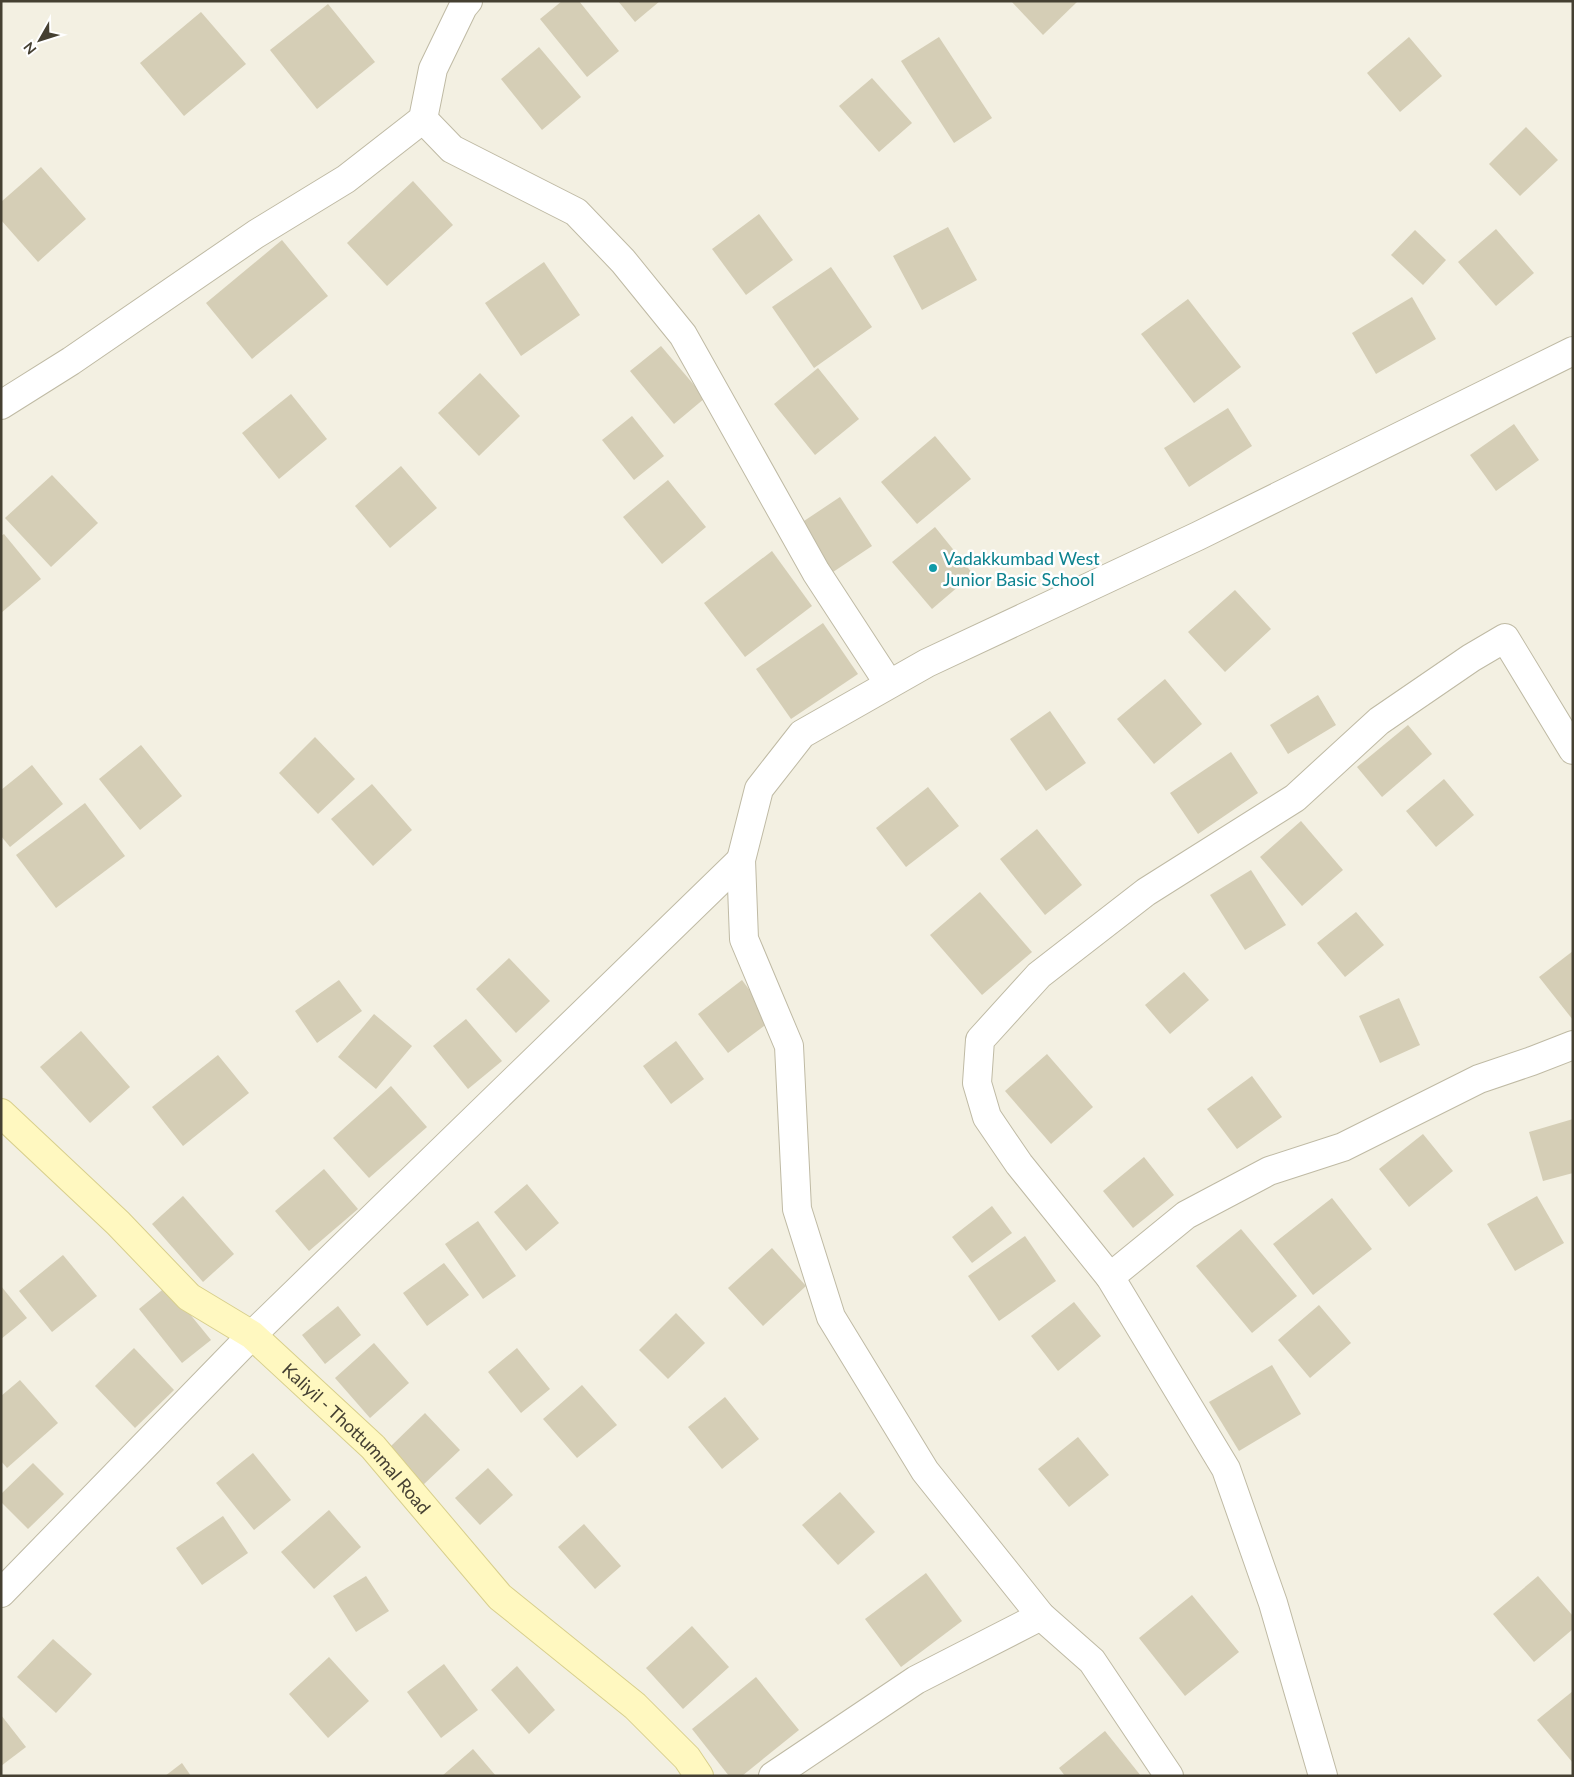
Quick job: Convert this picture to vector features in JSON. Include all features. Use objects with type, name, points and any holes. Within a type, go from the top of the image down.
[{"type":"main road","name":"Kaliyil - Thottummal Road","points":[[1,1113],[118,1223],[188,1297],[252,1335],[373,1446],[500,1597],[635,1706],[687,1758],[699,1776]]},
{"type":"street","points":[[1,405],[71,361],[256,234],[346,179],[423,119],[433,69],[463,7],[468,1]]},
{"type":"street","points":[[423,119],[452,149],[576,212],[623,261],[683,335],[816,572],[889,684]]},
{"type":"street","points":[[1169,1776],[1092,1661],[1041,1616],[925,1471],[831,1317],[797,1209],[789,1046],[744,939],[741,860],[759,789],[802,734],[927,663],[1198,536],[1573,351]]},
{"type":"street","points":[[1324,1776],[1273,1603],[1226,1470],[1110,1277],[1019,1164],[987,1117],[977,1083],[980,1040],[1039,975],[1146,892],[1295,798],[1379,721],[1471,658],[1505,638],[1573,750]]},
{"type":"street","points":[[1,1593],[252,1335],[741,860]]},
{"type":"street","points":[[1110,1277],[1186,1215],[1269,1171],[1342,1147],[1479,1079],[1573,1045]]},
{"type":"street","points":[[773,1776],[916,1680],[1041,1616]]},
{"type":"building","points":[[562,1],[579,1],[619,51],[587,77],[540,19]]},
{"type":"building","points":[[618,1],[660,1],[635,22]]},
{"type":"building","points":[[1011,1],[1078,1],[1043,35]]},
{"type":"building","points":[[328,4],[375,62],[317,109],[270,50]]},
{"type":"building","points":[[201,12],[246,64],[184,116],[140,63]]},
{"type":"building","points":[[939,37],[992,118],[954,143],[901,61]]},
{"type":"building","points":[[1409,37],[1442,76],[1400,112],[1367,73]]},
{"type":"building","points":[[539,47],[581,97],[542,130],[501,79]]},
{"type":"building","points":[[872,78],[912,123],[879,152],[839,106]]},
{"type":"building","points":[[1526,127],[1558,160],[1520,196],[1489,164]]},
{"type":"building","points":[[41,167],[86,219],[38,262],[1,220],[1,202]]},
{"type":"building","points":[[413,181],[453,225],[387,286],[347,243]]},
{"type":"building","points":[[759,214],[793,260],[746,295],[712,249]]},
{"type":"building","points":[[948,227],[977,280],[922,310],[893,256]]},
{"type":"building","points":[[1496,229],[1534,273],[1496,306],[1458,262]]},
{"type":"building","points":[[1415,230],[1446,260],[1423,285],[1391,255]]},
{"type":"building","points":[[282,240],[328,296],[252,359],[206,303]]},
{"type":"building","points":[[544,262],[580,315],[521,356],[485,303]]},
{"type":"building","points":[[831,267],[872,327],[814,368],[772,307]]},
{"type":"building","points":[[1412,297],[1436,339],[1376,374],[1352,333]]},
{"type":"building","points":[[1188,299],[1241,367],[1194,403],[1141,334]]},
{"type":"building","points":[[661,346],[705,398],[674,424],[630,371]]},
{"type":"building","points":[[818,368],[859,419],[815,455],[774,404]]},
{"type":"building","points":[[480,373],[520,416],[479,456],[438,413]]},
{"type":"building","points":[[291,394],[327,439],[279,479],[242,433]]},
{"type":"building","points":[[1228,408],[1252,446],[1189,487],[1164,448]]},
{"type":"building","points":[[632,416],[664,456],[634,480],[602,440]]},
{"type":"building","points":[[1514,424],[1539,460],[1496,491],[1470,455]]},
{"type":"building","points":[[935,436],[971,479],[917,524],[881,482]]},
{"type":"building","points":[[401,466],[437,508],[390,548],[355,506]]},
{"type":"building","points":[[52,475],[98,523],[51,567],[5,518]]},
{"type":"building","points":[[668,480],[706,527],[662,564],[623,517]]},
{"type":"building","points":[[840,497],[872,546],[830,574],[798,525]]},
{"type":"building","name":"Vadakkumbad West Junior Basic School","points":[[935,527],[973,574],[932,609],[892,562]]},
{"type":"building","points":[[4,534],[41,579],[1,613],[1,536]]},
{"type":"building","points":[[772,551],[812,606],[745,657],[704,603]]},
{"type":"building","points":[[1235,590],[1271,629],[1225,672],[1188,632]]},
{"type":"building","points":[[823,623],[858,674],[791,719],[756,669]]},
{"type":"building","points":[[1165,679],[1202,724],[1154,764],[1117,719]]},
{"type":"building","points":[[1318,695],[1336,725],[1288,754],[1270,725]]},
{"type":"building","points":[[1050,711],[1086,763],[1046,791],[1010,739]]},
{"type":"building","points":[[1408,725],[1432,754],[1382,797],[1357,767]]},
{"type":"building","points":[[315,737],[355,779],[318,814],[279,773]]},
{"type":"building","points":[[141,745],[182,796],[140,830],[99,779]]},
{"type":"building","points":[[1231,752],[1258,793],[1198,834],[1170,793]]},
{"type":"building","points":[[32,765],[63,804],[10,847],[1,836],[1,790]]},
{"type":"building","points":[[1444,779],[1474,815],[1436,847],[1406,811]]},
{"type":"building","points":[[372,784],[412,830],[373,866],[331,819]]},
{"type":"building","points":[[928,787],[959,826],[906,867],[876,828]]},
{"type":"building","points":[[85,803],[125,856],[56,908],[16,855]]},
{"type":"building","points":[[1301,821],[1343,870],[1302,906],[1260,857]]},
{"type":"building","points":[[1037,829],[1082,885],[1045,915],[1000,859]]},
{"type":"building","points":[[1251,870],[1286,925],[1245,950],[1210,895]]},
{"type":"building","points":[[980,892],[1032,952],[982,995],[930,935]]},
{"type":"building","points":[[1356,912],[1384,945],[1345,977],[1317,943]]},
{"type":"building","points":[[1573,951],[1573,1020],[1539,977]]},
{"type":"building","points":[[509,958],[550,1001],[516,1033],[476,989]]},
{"type":"building","points":[[1184,972],[1209,1000],[1170,1034],[1145,1005]]},
{"type":"building","points":[[339,980],[362,1011],[317,1043],[295,1011]]},
{"type":"building","points":[[742,980],[772,1020],[728,1053],[698,1014]]},
{"type":"building","points":[[1399,998],[1420,1045],[1380,1063],[1359,1016]]},
{"type":"building","points":[[374,1014],[412,1046],[376,1089],[338,1057]]},
{"type":"building","points":[[466,1019],[502,1061],[468,1089],[433,1046]]},
{"type":"building","points":[[81,1031],[130,1087],[90,1123],[40,1067]]},
{"type":"building","points":[[676,1041],[704,1079],[671,1104],[643,1066]]},
{"type":"building","points":[[1047,1054],[1093,1107],[1051,1144],[1005,1091]]},
{"type":"building","points":[[218,1055],[249,1093],[183,1146],[152,1107]]},
{"type":"building","points":[[1252,1076],[1282,1117],[1237,1149],[1207,1109]]},
{"type":"building","points":[[391,1086],[427,1127],[369,1178],[333,1138]]},
{"type":"building","points":[[1573,1119],[1573,1173],[1543,1181],[1529,1132]]},
{"type":"building","points":[[1423,1134],[1453,1171],[1409,1207],[1379,1169]]},
{"type":"building","points":[[1144,1157],[1174,1195],[1133,1228],[1103,1191]]},
{"type":"building","points":[[324,1169],[358,1209],[309,1251],[275,1211]]},
{"type":"building","points":[[527,1184],[559,1223],[526,1251],[494,1212]]},
{"type":"building","points":[[183,1196],[234,1254],[203,1282],[152,1224]]},
{"type":"building","points":[[1537,1196],[1564,1243],[1515,1271],[1487,1224]]},
{"type":"building","points":[[1332,1198],[1372,1249],[1313,1295],[1273,1244]]},
{"type":"building","points":[[992,1206],[1012,1233],[972,1263],[952,1237]]},
{"type":"building","points":[[478,1221],[516,1276],[483,1299],[445,1244]]},
{"type":"building","points":[[1241,1229],[1297,1296],[1252,1333],[1196,1266]]},
{"type":"building","points":[[1025,1236],[1056,1281],[999,1321],[968,1276]]},
{"type":"building","points":[[772,1248],[806,1286],[763,1326],[728,1288]]},
{"type":"building","points":[[63,1255],[97,1296],[52,1332],[19,1291]]},
{"type":"building","points":[[444,1263],[469,1295],[427,1326],[403,1293]]},
{"type":"building","points":[[1,1286],[27,1318],[1,1339]]},
{"type":"building","points":[[167,1286],[211,1340],[182,1363],[139,1309]]},
{"type":"building","points":[[1074,1302],[1101,1336],[1058,1371],[1031,1336]]},
{"type":"building","points":[[1319,1305],[1351,1343],[1310,1378],[1278,1340]]},
{"type":"building","points":[[338,1306],[361,1335],[325,1364],[302,1335]]},
{"type":"building","points":[[676,1313],[705,1343],[668,1379],[639,1350]]},
{"type":"building","points":[[374,1343],[409,1383],[370,1418],[335,1378]]},
{"type":"building","points":[[134,1348],[174,1390],[135,1428],[95,1386]]},
{"type":"building","points":[[517,1348],[550,1389],[521,1413],[488,1372]]},
{"type":"building","points":[[1272,1365],[1301,1414],[1239,1451],[1209,1402]]},
{"type":"building","points":[[20,1380],[58,1423],[7,1468],[1,1461],[1,1396]]},
{"type":"building","points":[[582,1385],[617,1425],[577,1458],[543,1419]]},
{"type":"building","points":[[725,1397],[759,1439],[722,1469],[688,1427]]},
{"type":"building","points":[[425,1413],[460,1450],[423,1485],[389,1448]]},
{"type":"building","points":[[1078,1437],[1109,1475],[1069,1507],[1038,1469]]},
{"type":"building","points":[[253,1453],[291,1500],[254,1530],[216,1483]]},
{"type":"building","points":[[33,1463],[64,1494],[28,1529],[1,1502],[1,1494]]},
{"type":"building","points":[[488,1468],[513,1495],[480,1525],[455,1498]]},
{"type":"building","points":[[840,1492],[875,1532],[838,1565],[802,1525]]},
{"type":"building","points":[[329,1510],[361,1547],[314,1589],[281,1552]]},
{"type":"building","points":[[223,1516],[248,1553],[202,1585],[176,1548]]},
{"type":"building","points":[[584,1524],[621,1566],[595,1589],[558,1547]]},
{"type":"building","points":[[926,1573],[962,1621],[901,1667],[865,1619]]},
{"type":"building","points":[[366,1576],[389,1611],[356,1632],[333,1596]]},
{"type":"building","points":[[1538,1576],[1573,1616],[1573,1629],[1534,1662],[1493,1614]]},
{"type":"building","points":[[1192,1595],[1239,1652],[1185,1696],[1139,1638]]},
{"type":"building","points":[[692,1626],[729,1667],[683,1709],[646,1668]]},
{"type":"building","points":[[53,1639],[92,1674],[56,1713],[17,1677]]},
{"type":"building","points":[[329,1657],[369,1701],[328,1738],[289,1694]]},
{"type":"building","points":[[444,1664],[478,1710],[441,1738],[407,1692]]},
{"type":"building","points":[[517,1666],[555,1710],[529,1734],[491,1690]]},
{"type":"building","points":[[756,1677],[799,1730],[742,1776],[729,1776],[692,1729]]},
{"type":"building","points":[[1573,1691],[1573,1763],[1537,1720]]},
{"type":"building","points":[[1,1715],[26,1747],[1,1766]]},
{"type":"building","points":[[1105,1731],[1141,1776],[1065,1776],[1059,1768]]},
{"type":"building","points":[[473,1749],[496,1776],[442,1776]]},
{"type":"building","points":[[182,1763],[191,1776],[165,1776]]},
{"type":"place","name":"Vadakkumbad West Junior Basic School","points":[[933,568]]}]
